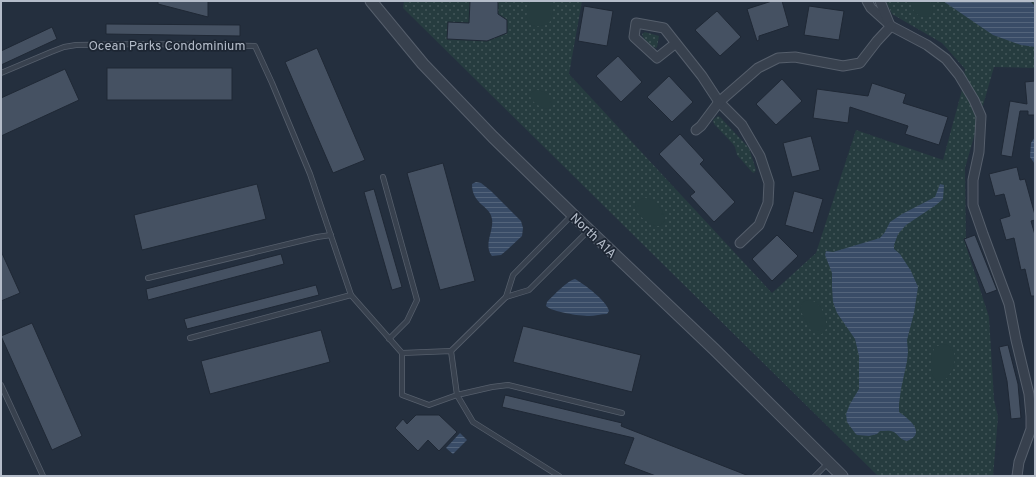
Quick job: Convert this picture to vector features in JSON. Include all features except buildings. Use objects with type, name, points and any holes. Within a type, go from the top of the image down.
[{"type":"street","name":"North A1A","points":[[371,1],[423,64],[494,137],[572,214],[715,350],[842,476]]},
{"type":"street","points":[[867,1],[871,8],[891,26],[927,45],[946,59],[959,75],[974,100],[981,116],[979,152],[973,180],[973,205],[1010,304],[1016,340],[1029,394],[1031,430],[1019,462],[1017,476]]},
{"type":"street","points":[[880,1],[891,26]]},
{"type":"street","points":[[676,43],[657,58],[634,37],[636,23],[664,28],[676,43],[702,76],[719,102],[742,125],[760,156],[769,183],[768,203],[759,225],[740,243]]},
{"type":"street","points":[[696,130],[701,126],[719,102],[758,68],[778,58],[795,57],[843,66],[860,63],[891,26]]},
{"type":"lane","name":"Ocean Parks Condominium","points":[[1,73],[64,47],[76,45],[145,44],[255,46],[310,174],[351,295],[402,353]]},
{"type":"lane","points":[[383,177],[417,300],[407,321],[389,339]]},
{"type":"lane","points":[[506,297],[513,275],[572,214]]},
{"type":"lane","points":[[589,230],[529,290],[506,297],[451,351],[402,353],[402,394],[429,405],[492,387],[508,385],[622,413]]},
{"type":"lane","points":[[148,278],[331,235]]},
{"type":"lane","points":[[190,338],[351,295]]},
{"type":"lane","points":[[451,351],[457,396],[472,422],[559,476]]},
{"type":"lane","points":[[1,385],[43,476]]},
{"type":"lane","points":[[815,476],[829,462]]},
{"type":"green space","points":[[404,1],[582,1],[569,74],[772,293],[816,253],[856,130],[943,160],[962,90],[965,69],[942,43],[892,14],[886,1],[1035,1],[1035,68],[994,67],[965,168],[966,246],[989,317],[994,400],[998,417],[993,476],[878,476],[403,8]]},
{"type":"green space","points":[[530,1],[552,1],[552,15],[548,24],[535,26],[528,22],[527,10]]},
{"type":"green space","points":[[912,1],[930,1],[933,8],[931,16],[924,17],[914,12]]},
{"type":"green space","points":[[645,32],[659,36],[656,48],[644,38],[642,34]]},
{"type":"green space","points":[[536,90],[542,91],[550,97],[552,103],[551,107],[544,108],[532,100],[530,95]]},
{"type":"green space","points":[[718,116],[749,148],[756,170],[754,173],[737,155],[733,144],[714,124],[713,120]]},
{"type":"green space","points":[[644,198],[652,200],[659,205],[665,221],[659,226],[649,223],[637,211],[637,201]]},
{"type":"green space","points":[[808,300],[816,303],[824,314],[826,319],[826,328],[822,334],[816,334],[812,331],[802,313],[802,304]]},
{"type":"green space","points":[[942,344],[949,346],[954,352],[955,359],[954,366],[950,373],[946,379],[941,381],[935,379],[933,376],[931,358],[934,349]]},
{"type":"water","points":[[943,1],[1030,1],[1035,6],[1035,47],[1021,45],[993,35]]},
{"type":"water","points":[[1035,137],[1035,164],[1030,157],[1031,143]]},
{"type":"water","points":[[476,182],[481,183],[491,191],[521,221],[523,228],[522,236],[501,255],[492,256],[489,252],[488,247],[492,228],[492,219],[491,214],[475,196],[472,184]]},
{"type":"water","points":[[940,184],[944,185],[943,199],[906,225],[898,234],[894,245],[894,249],[900,254],[911,271],[918,287],[914,313],[907,340],[907,361],[899,404],[899,412],[911,422],[916,430],[916,434],[913,438],[907,441],[891,431],[880,431],[877,434],[869,436],[857,435],[847,422],[846,414],[859,389],[859,356],[855,339],[837,313],[833,302],[832,273],[825,255],[826,251],[833,252],[880,238],[890,222],[935,197]]},
{"type":"water","points":[[575,279],[604,302],[609,311],[607,314],[591,316],[579,315],[560,312],[546,306],[547,302],[560,289]]},
{"type":"water","points":[[460,433],[467,440],[453,454],[446,448]]}]
